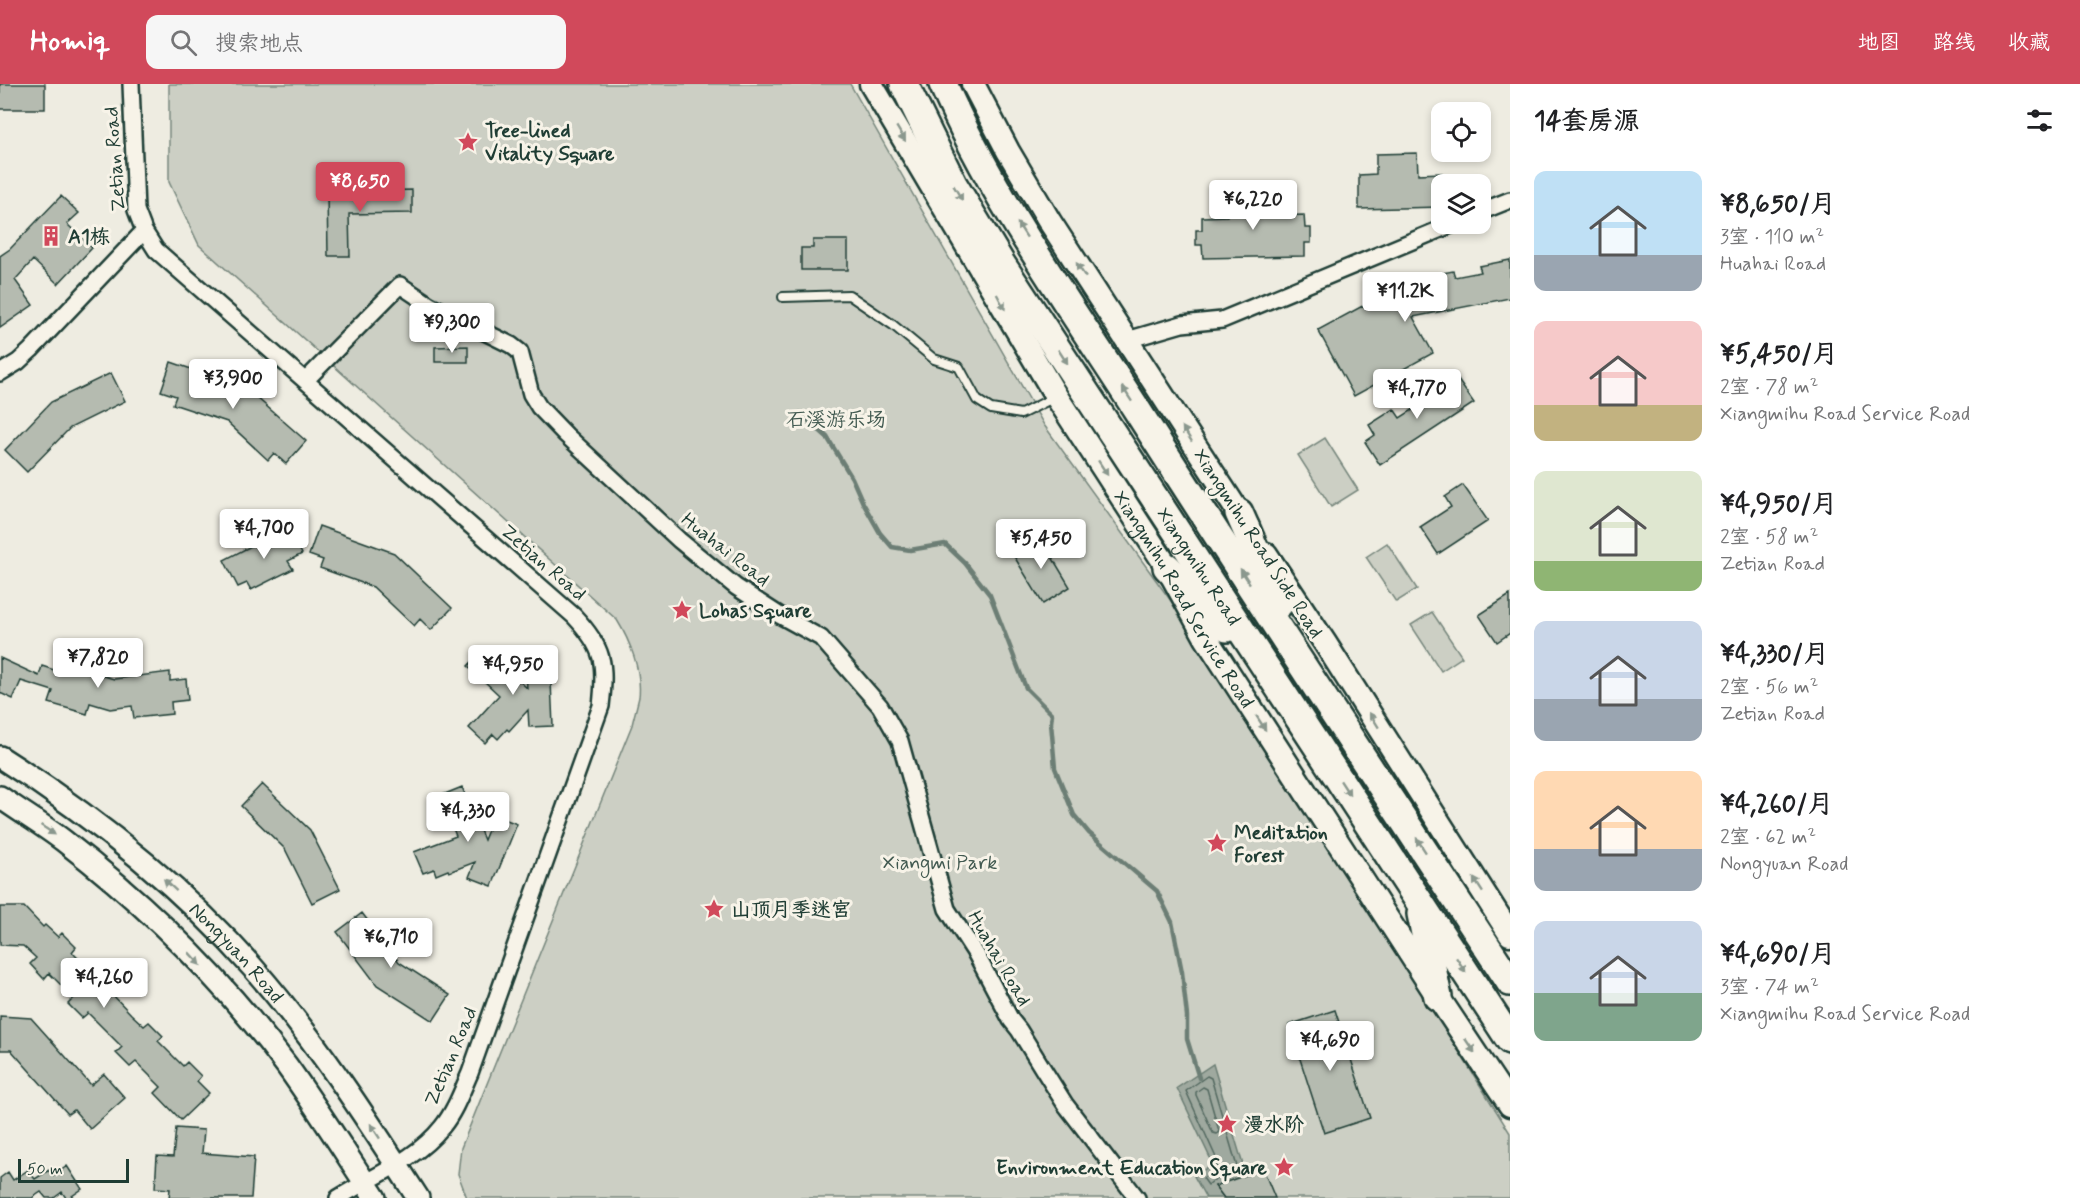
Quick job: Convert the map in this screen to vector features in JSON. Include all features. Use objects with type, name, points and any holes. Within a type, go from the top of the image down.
[{"type":"highway","name":"Xiangmihu Road","points":[[903,84],[936,153],[975,221],[1510,1040]]},
{"type":"highway","name":"Xiangmihu Road","points":[[943,84],[977,153],[1013,216],[1158,443],[1510,982]]},
{"type":"highway","points":[[1239,513],[1314,682]]},
{"type":"highway","points":[[1167,567],[1269,672]]},
{"type":"highway","points":[[1417,898],[1438,997]]},
{"type":"main road","name":"Xiangmihu Road Service Road","points":[[871,84],[1056,396],[1167,567],[1206,638],[1510,1105]]},
{"type":"main road","points":[[973,84],[1008,151]]},
{"type":"main road","points":[[991,84],[1008,151]]},
{"type":"main road","name":"Xiangmihu Road Side Road","points":[[1008,151],[1050,222],[1325,643],[1510,934]]},
{"type":"main road","name":"Nongyuan Road","points":[[0,758],[52,790],[111,834],[211,923],[254,969],[328,1063],[418,1198]]},
{"type":"main road","name":"Nongyuan Road","points":[[0,797],[62,840],[130,895],[179,942],[232,999],[286,1065],[369,1193]]},
{"type":"street","name":"Zetian Road","points":[[131,84],[136,210],[144,231],[156,250],[574,616],[592,635],[603,661],[604,683],[601,706],[470,1073],[456,1105],[441,1128],[397,1165],[369,1193],[338,1198]]},
{"type":"street","points":[[1491,208],[1510,200]]},
{"type":"street","points":[[0,373],[18,362],[31,350],[144,231]]},
{"type":"street","points":[[1127,340],[1182,324],[1222,320],[1431,233]]},
{"type":"street","name":"Huahai Road","points":[[306,380],[400,285],[430,305],[511,345],[520,352],[531,394],[539,407],[566,435],[679,540],[736,587],[822,639],[880,706],[900,741],[947,909],[976,954],[1011,1020],[1065,1104],[1137,1198]]},
{"type":"lane","points":[[783,297],[849,295],[893,325],[934,358],[959,367],[977,400],[991,409],[1021,414],[1056,396]]},
{"type":"green space","name":"Xiangmi Park","points":[[169,84],[850,84],[1044,425],[1171,601],[1264,741],[1510,1133],[1510,1198],[467,1198],[458,1174],[461,1148],[632,725],[639,697],[637,667],[617,620],[199,245],[169,182]]},
{"type":"green space","points":[[1325,438],[1358,490],[1331,507],[1298,455]]},
{"type":"green space","points":[[1387,543],[1417,589],[1396,602],[1366,557]]},
{"type":"green space","points":[[1432,612],[1462,657],[1441,671],[1411,625]]},
{"type":"water","points":[[1213,1064],[1246,1175],[1215,1186],[1224,1198],[1206,1198],[1194,1176],[1213,1164],[1177,1088]]},
{"type":"building","points":[[0,84],[45,84],[45,109],[0,109]]},
{"type":"building","points":[[1417,153],[1418,174],[1442,173],[1431,174],[1431,207],[1359,209],[1359,175],[1376,174],[1376,154]]},
{"type":"building","points":[[412,190],[412,213],[349,214],[350,256],[328,256],[327,192]]},
{"type":"building","points":[[1271,193],[1271,216],[1304,215],[1305,228],[1311,228],[1311,243],[1305,243],[1305,256],[1203,258],[1202,245],[1196,245],[1196,230],[1202,230],[1202,217],[1227,216],[1226,194]]},
{"type":"building","name":"A1栋","points":[[61,196],[79,213],[67,224],[92,248],[58,284],[33,260],[15,280],[33,305],[0,328],[0,256],[10,249]]},
{"type":"building","points":[[813,240],[848,240],[848,270],[801,270],[801,248],[813,248]]},
{"type":"building","points":[[1510,260],[1510,298],[1413,317],[1433,353],[1354,396],[1318,330],[1394,289],[1422,283],[1421,277],[1453,271],[1455,277],[1481,272],[1479,266]]},
{"type":"building","points":[[468,346],[468,362],[435,362],[435,347]]},
{"type":"building","points":[[171,362],[246,388],[306,441],[286,464],[274,453],[268,460],[227,422],[173,404],[176,396],[161,391]]},
{"type":"building","points":[[111,373],[125,401],[70,428],[27,472],[5,450],[51,402]]},
{"type":"building","points":[[1441,378],[1447,388],[1458,380],[1474,403],[1380,465],[1365,442],[1375,435],[1369,425],[1394,409],[1400,418],[1422,404],[1416,394]]},
{"type":"building","points":[[1463,485],[1488,521],[1438,554],[1420,527],[1451,507],[1445,497]]},
{"type":"building","points":[[319,526],[394,553],[452,608],[431,630],[420,619],[414,626],[373,587],[320,568],[323,560],[309,555]]},
{"type":"building","points":[[288,527],[302,554],[288,561],[293,569],[251,590],[247,583],[238,587],[224,560]]},
{"type":"building","points":[[1040,537],[1070,587],[1043,604],[1012,553]]},
{"type":"building","points":[[1510,595],[1510,633],[1497,642],[1479,615]]},
{"type":"building","points":[[485,648],[527,688],[525,660],[550,659],[553,726],[529,727],[528,710],[509,731],[507,729],[498,739],[493,734],[485,743],[469,728],[499,695],[468,666]]},
{"type":"building","points":[[0,658],[39,676],[42,666],[57,671],[60,663],[114,679],[170,672],[170,681],[186,679],[188,700],[171,702],[172,714],[134,718],[132,706],[110,709],[90,703],[87,714],[49,703],[53,691],[21,681],[13,699],[0,693]]},
{"type":"building","points":[[262,784],[310,830],[340,889],[312,903],[285,849],[241,806]]},
{"type":"building","points":[[462,787],[484,840],[494,815],[517,824],[492,886],[469,877],[475,862],[436,875],[434,869],[423,873],[414,852],[456,836],[440,796]]},
{"type":"building","points":[[0,907],[24,907],[43,927],[45,925],[58,937],[62,933],[76,947],[72,952],[96,977],[101,973],[115,987],[110,992],[131,1014],[144,1026],[149,1022],[163,1036],[158,1041],[183,1066],[187,1062],[201,1076],[197,1081],[209,1093],[181,1120],[155,1093],[161,1087],[136,1062],[130,1067],[116,1053],[122,1047],[88,1013],[82,1018],[68,1004],[74,998],[49,973],[44,979],[30,964],[36,958],[23,946],[0,945]]},
{"type":"building","points":[[362,913],[399,962],[450,995],[433,1021],[377,985],[337,932]]},
{"type":"building","points":[[1335,1010],[1370,1118],[1324,1133],[1289,1025]]},
{"type":"building","points":[[0,1016],[31,1018],[91,1085],[104,1074],[125,1098],[90,1129],[74,1110],[68,1114],[11,1050],[0,1050]]},
{"type":"building","points":[[176,1128],[204,1130],[202,1153],[254,1157],[251,1198],[169,1198],[170,1189],[155,1188],[157,1156],[173,1157]]},
{"type":"building","points":[[67,1166],[82,1189],[69,1198],[66,1198],[62,1192],[54,1198],[46,1198],[41,1192],[32,1198],[0,1198],[0,1178],[8,1172],[13,1180],[28,1170],[35,1179],[49,1170],[53,1176]]},
{"type":"building","points":[[1263,1169],[1275,1198],[1224,1198],[1215,1186]]},
{"type":"waterway","points":[[800,413],[827,437],[852,478],[880,533],[892,547],[910,550],[945,544],[965,563],[990,595],[1026,688],[1052,714],[1055,768],[1074,815],[1089,833],[1157,891],[1172,922],[1182,972],[1187,1039],[1199,1078]]},
{"type":"place","name":"Tree-lined Vitality Square","points":[[468,142]]},
{"type":"place","name":"A1栋","points":[[51,236]]},
{"type":"place","name":"Lohas Square","points":[[682,610]]},
{"type":"place","name":"Meditation Forest","points":[[1217,843]]},
{"type":"place","name":"山顶月季迷宫","points":[[714,909]]},
{"type":"place","name":"漫水阶","points":[[1227,1124]]},
{"type":"place","name":"Environment Education Square","points":[[1284,1167]]},
{"type":"park label","name":"石溪游乐场","points":[[836,419]]}]
